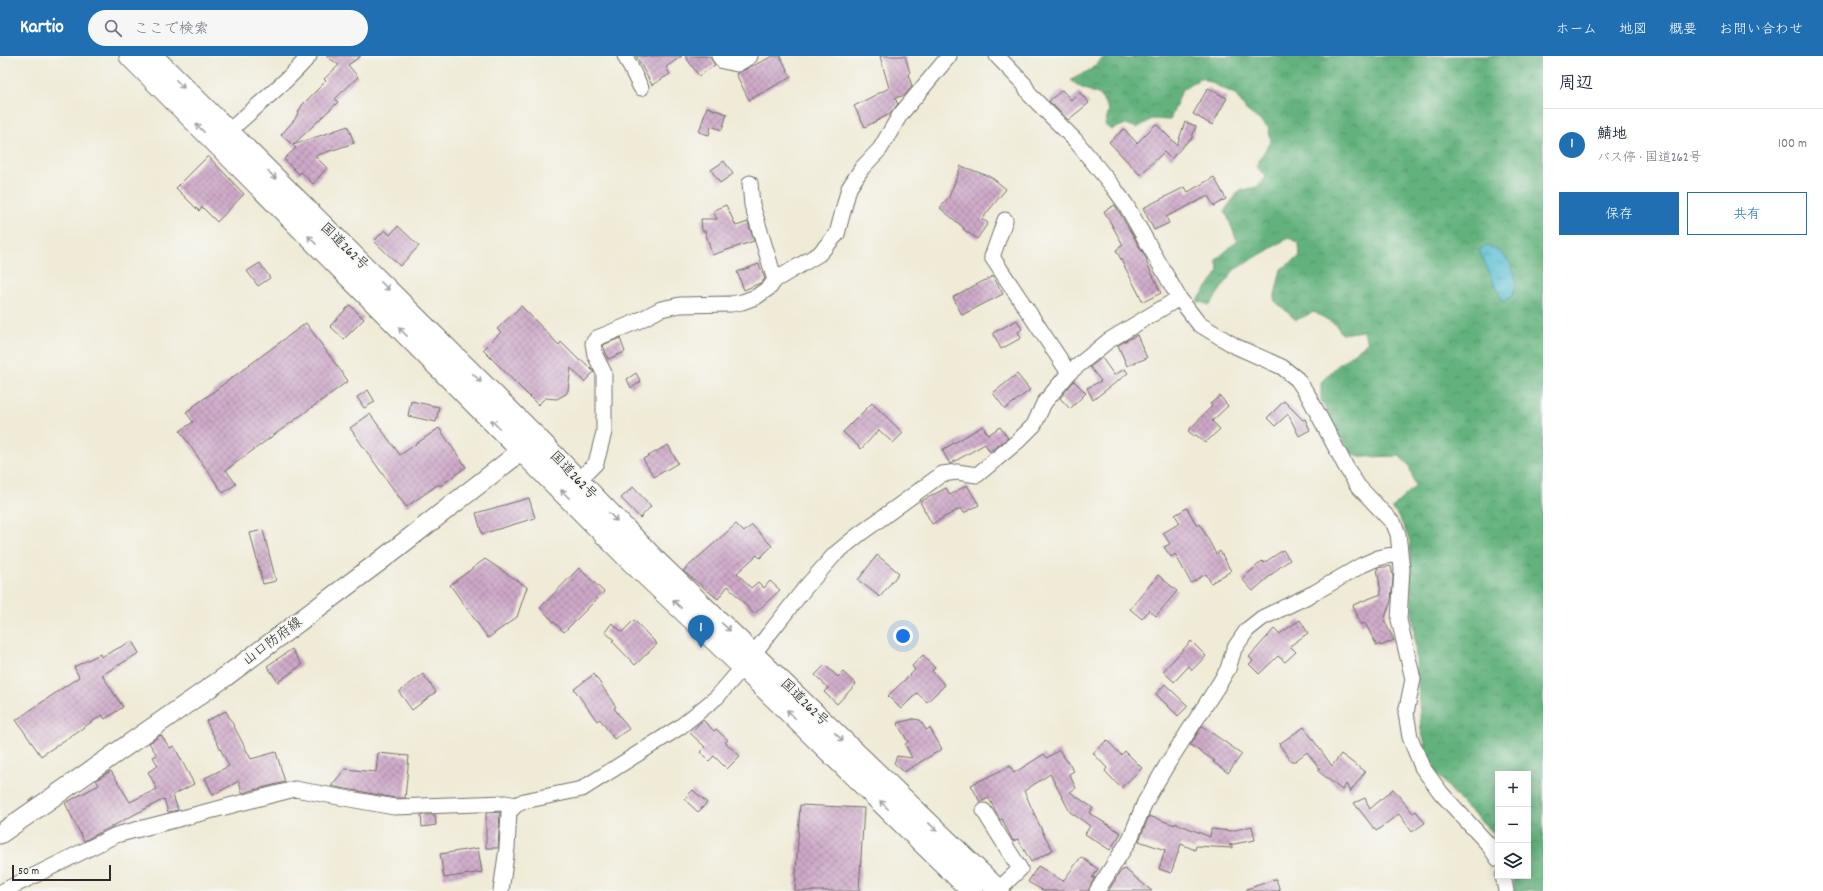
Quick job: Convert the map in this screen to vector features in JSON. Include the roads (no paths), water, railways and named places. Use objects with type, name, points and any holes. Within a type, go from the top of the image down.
[{"type":"highway","name":"国道262号","points":[[130,56],[222,138],[530,445],[632,562],[749,660],[998,891]]},
{"type":"highway","name":"国道262号","points":[[152,56],[222,138]]},
{"type":"highway","name":"国道262号","points":[[530,445],[578,481],[972,891]]},
{"type":"main road","name":"山口防府線","points":[[0,834],[225,678],[530,445]]},
{"type":"street","points":[[222,138],[239,121],[269,98],[309,56]]},
{"type":"street","points":[[625,56],[641,88]]},
{"type":"street","points":[[719,56],[723,61],[737,64],[750,56]]},
{"type":"street","points":[[578,481],[596,463],[604,432],[604,373],[596,355],[593,343],[597,338],[636,322],[661,309],[680,305],[731,304],[756,297],[770,287],[775,280],[819,254],[837,234],[849,188],[862,168],[880,149],[900,114],[949,56]]},
{"type":"street","points":[[997,56],[1024,84],[1030,95],[1074,140],[1114,188],[1126,205],[1179,298],[1199,324],[1235,346],[1282,367],[1297,379],[1308,395],[1346,467],[1358,486],[1394,524],[1398,534],[1402,569],[1399,620],[1413,679],[1406,713],[1410,737],[1422,766],[1437,788],[1458,813],[1488,844],[1495,854]]},
{"type":"street","points":[[750,183],[752,205],[775,280]]},
{"type":"street","points":[[1005,220],[992,257],[1068,373]]},
{"type":"street","points":[[501,891],[507,848],[509,812],[516,805],[582,789],[680,727],[718,697],[805,588],[835,554],[942,474],[957,472],[977,475],[1018,441],[1034,425],[1044,403],[1068,373],[1108,341],[1179,298]]},
{"type":"street","points":[[1097,891],[1130,838],[1149,795],[1190,727],[1228,669],[1234,649],[1247,630],[1262,618],[1314,593],[1362,565],[1378,558],[1400,553]]},
{"type":"street","points":[[2,891],[116,835],[295,789],[394,807],[505,803],[516,805]]},
{"type":"street","points":[[984,811],[1020,869],[998,891]]},
{"type":"street","points":[[1504,879],[1506,891]]},
{"type":"water","points":[[1487,246],[1492,247],[1502,254],[1510,264],[1515,275],[1516,285],[1512,296],[1503,302],[1479,250]]},
{"type":"place","name":"鯖地","points":[[701,648]]}]
